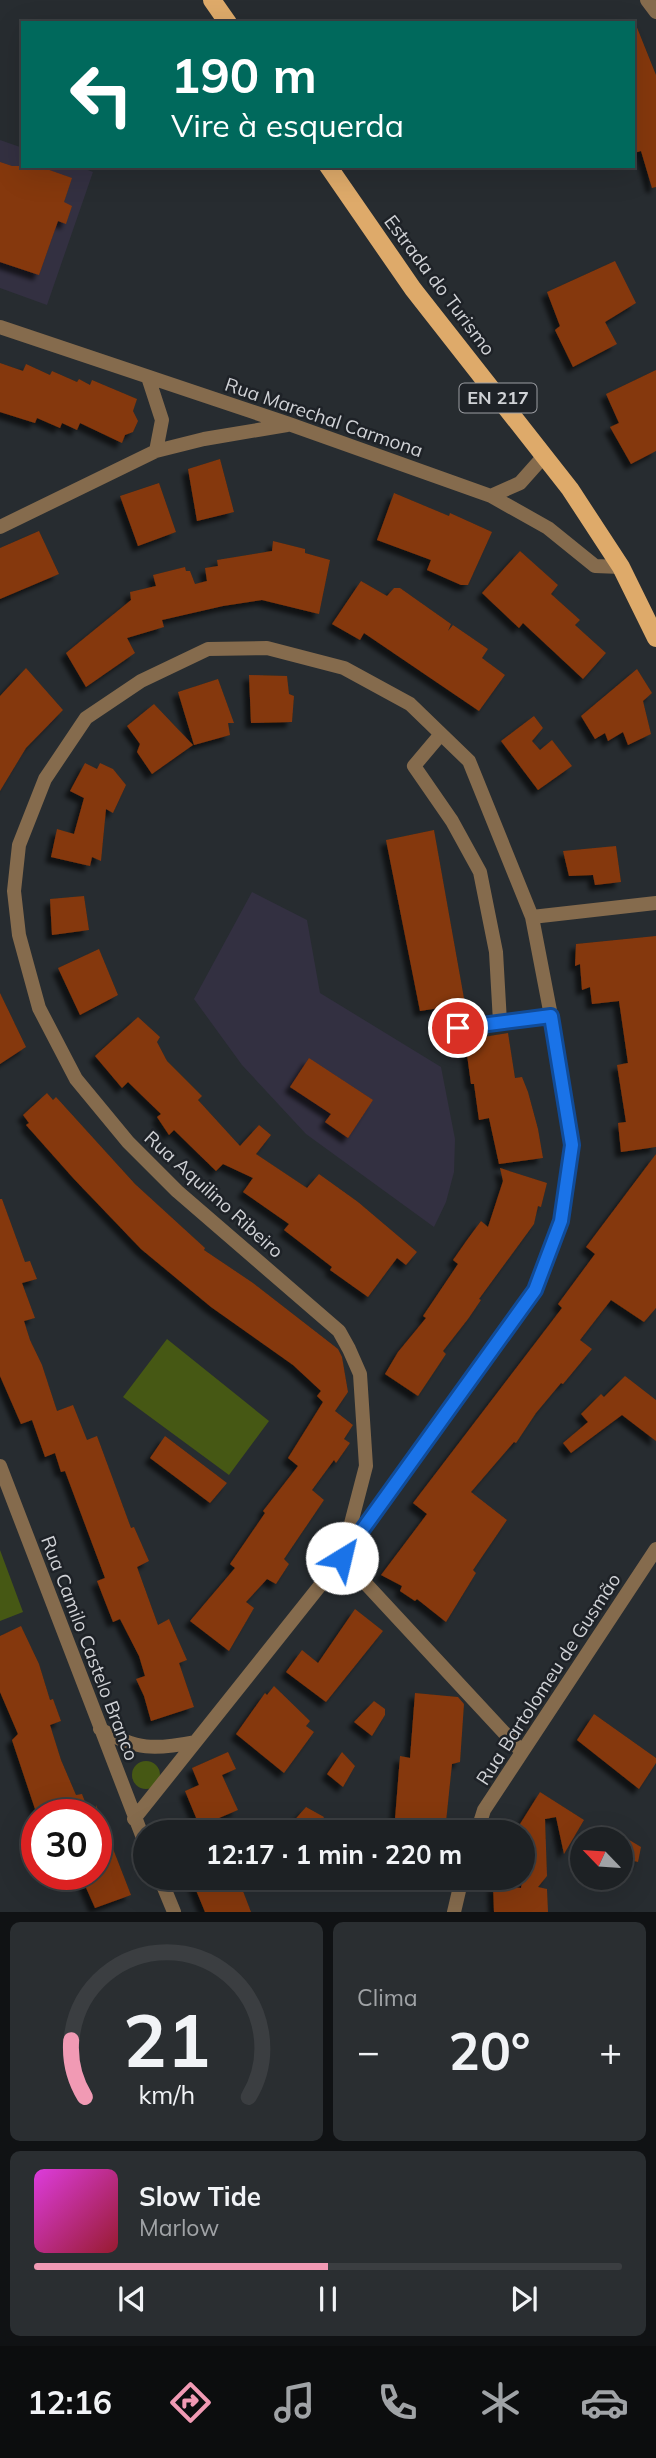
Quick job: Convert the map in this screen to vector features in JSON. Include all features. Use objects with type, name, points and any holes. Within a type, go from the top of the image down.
[{"type":"main road","points":[[212,0],[227,21]]},
{"type":"main road","name":"Estrada do Turismo","points":[[329,168],[413,289],[570,489],[621,567],[656,638]]},
{"type":"street","points":[[647,0],[656,12]]},
{"type":"street","name":"Rua Marechal Carmona","points":[[0,327],[289,424],[491,496],[548,527],[596,566],[621,567]]},
{"type":"street","points":[[148,377],[162,420],[156,452]]},
{"type":"street","points":[[0,527],[156,452],[204,439],[289,424]]},
{"type":"street","points":[[491,496],[520,483],[544,456]]},
{"type":"street","name":"Rua Aquilino Ribeiro","points":[[134,1819],[342,1558],[535,1290],[561,1221],[572,1145],[532,917],[469,761],[410,704],[344,668],[267,648],[208,649],[141,681],[86,718],[46,779],[19,845],[14,891],[19,935],[39,1008],[76,1079],[128,1142],[177,1191],[339,1331],[349,1349],[360,1374],[366,1466],[342,1558]]},
{"type":"street","points":[[441,734],[414,766],[452,821],[480,872],[496,952],[500,1022]]},
{"type":"street","points":[[532,917],[656,903]]},
{"type":"street","points":[[437,1031],[551,1016]]},
{"type":"street","name":"Rua Camilo Castelo Branco","points":[[0,1466],[4,1488],[134,1819]]},
{"type":"street","name":"Rua Bartolomeu de Gusmão","points":[[481,1820],[484,1810],[656,1549]]},
{"type":"street","points":[[342,1558],[522,1752]]},
{"type":"street","points":[[100,1729],[123,1742],[159,1749],[195,1742]]},
{"type":"street","points":[[165,1890],[174,1912]]},
{"type":"street","points":[[454,1912],[459,1890]]},
{"type":"shaded area","points":[[0,140],[21,147],[21,168],[82,168],[93,172],[47,305],[0,288]]},
{"type":"shaded area","points":[[252,892],[307,920],[320,993],[441,1067],[455,1139],[454,1172],[446,1202],[434,1227],[306,1134],[242,1065],[194,999]]},
{"type":"green space","points":[[167,1339],[269,1421],[229,1475],[123,1397]]},
{"type":"green space","points":[[0,1550],[23,1612],[0,1621]]},
{"type":"green space","points":[[146,1761],[156,1765],[160,1775],[156,1785],[146,1789],[136,1785],[132,1775],[136,1765]]},
{"type":"building","points":[[635,22],[656,75],[656,187],[652,188],[641,151],[635,153]]},
{"type":"building","points":[[0,162],[21,168],[44,168],[72,178],[64,202],[72,206],[66,224],[58,221],[39,275],[0,262]]},
{"type":"building","points":[[615,261],[636,303],[605,322],[617,344],[573,367],[555,330],[560,326],[547,292]]},
{"type":"building","points":[[0,363],[23,371],[26,364],[50,375],[52,371],[90,385],[92,380],[137,399],[133,411],[138,421],[133,432],[125,435],[122,443],[80,423],[77,430],[62,423],[60,428],[37,418],[35,423],[0,412]]},
{"type":"building","points":[[656,370],[656,451],[631,464],[610,427],[619,423],[606,394]]},
{"type":"building","points":[[220,459],[234,512],[197,521],[188,469]]},
{"type":"building","points":[[159,483],[176,532],[138,546],[120,496]]},
{"type":"building","points":[[394,493],[449,516],[450,513],[492,532],[468,585],[461,585],[427,570],[431,560],[377,540]]},
{"type":"building","points":[[39,531],[59,574],[0,599],[0,548]]},
{"type":"building","points":[[273,541],[305,549],[305,553],[330,560],[319,614],[262,600],[162,620],[164,627],[127,638],[135,653],[86,687],[66,653],[131,600],[130,592],[156,586],[153,575],[185,567],[186,571],[190,571],[195,584],[207,581],[205,568],[218,566],[217,560],[272,551]]},
{"type":"building","points":[[520,551],[558,585],[551,594],[580,620],[575,625],[606,653],[583,679],[523,623],[519,628],[482,593]]},
{"type":"building","points":[[361,581],[387,596],[394,588],[400,588],[451,624],[448,631],[453,625],[488,649],[482,658],[505,675],[479,711],[364,633],[360,640],[332,624]]},
{"type":"building","points":[[26,668],[63,710],[26,748],[0,791],[0,696]]},
{"type":"building","points":[[637,669],[652,693],[643,701],[651,734],[628,745],[623,732],[608,741],[605,733],[595,739],[581,716]]},
{"type":"building","points":[[249,675],[287,676],[289,694],[294,696],[292,722],[251,723]]},
{"type":"building","points":[[218,679],[234,723],[228,723],[230,735],[194,745],[178,692]]},
{"type":"building","points":[[154,704],[193,745],[152,774],[137,752],[140,744],[127,726]]},
{"type":"building","points":[[534,716],[543,728],[532,741],[540,750],[552,740],[572,766],[538,790],[501,741]]},
{"type":"building","points":[[85,763],[97,769],[100,763],[113,769],[126,785],[113,813],[106,809],[101,861],[92,857],[90,866],[51,857],[57,829],[74,834],[84,798],[70,791]]},
{"type":"building","points":[[434,830],[465,1004],[420,1011],[386,840]]},
{"type":"building","points":[[616,846],[621,882],[595,885],[593,875],[569,876],[563,851]]},
{"type":"building","points":[[84,896],[89,930],[52,935],[50,899]]},
{"type":"building","points":[[656,936],[656,1147],[621,1152],[618,1123],[626,1122],[617,1065],[628,1063],[619,1001],[592,1004],[590,987],[582,990],[580,964],[575,966],[576,944]]},
{"type":"building","points":[[99,949],[118,995],[80,1015],[58,968]]},
{"type":"building","points":[[0,993],[26,1047],[0,1064]]},
{"type":"building","points":[[138,1017],[160,1037],[157,1042],[167,1061],[202,1096],[198,1100],[240,1146],[259,1125],[271,1135],[256,1154],[307,1188],[319,1174],[358,1202],[417,1252],[406,1265],[397,1258],[368,1297],[330,1270],[332,1267],[284,1230],[289,1224],[243,1192],[253,1178],[223,1164],[216,1171],[174,1130],[169,1135],[157,1117],[161,1114],[128,1082],[122,1088],[95,1056]]},
{"type":"building","points":[[508,1033],[515,1078],[522,1077],[528,1092],[543,1158],[499,1164],[489,1118],[479,1120],[465,1040]]},
{"type":"building","points":[[309,1058],[373,1100],[348,1138],[325,1122],[331,1114],[290,1087]]},
{"type":"building","points":[[47,1093],[53,1100],[56,1097],[135,1184],[205,1248],[204,1250],[253,1283],[338,1349],[342,1357],[348,1392],[335,1411],[353,1425],[344,1439],[350,1443],[312,1490],[324,1500],[284,1559],[289,1564],[276,1584],[267,1579],[246,1602],[254,1608],[229,1651],[190,1621],[235,1568],[230,1564],[265,1513],[263,1511],[298,1466],[288,1458],[323,1402],[317,1396],[321,1391],[293,1365],[211,1307],[141,1249],[74,1179],[26,1125],[29,1123],[23,1115]]},
{"type":"building","points":[[656,1154],[656,1308],[644,1322],[611,1300],[580,1340],[592,1349],[536,1413],[516,1443],[514,1442],[471,1492],[507,1520],[473,1570],[476,1573],[446,1622],[417,1599],[415,1601],[400,1591],[402,1586],[381,1575],[427,1514],[413,1503],[562,1308],[558,1304],[595,1254],[586,1247]]},
{"type":"building","points":[[500,1168],[547,1183],[541,1207],[538,1206],[534,1224],[443,1351],[446,1354],[418,1396],[385,1374],[398,1352],[426,1318],[423,1316],[458,1264],[453,1260],[467,1240],[481,1221],[488,1227],[503,1181]]},
{"type":"building","points":[[0,1199],[25,1262],[30,1261],[37,1279],[22,1283],[35,1318],[24,1321],[57,1411],[73,1405],[87,1440],[97,1436],[131,1528],[134,1527],[149,1561],[137,1567],[158,1625],[169,1619],[187,1660],[179,1663],[194,1707],[151,1721],[136,1679],[145,1676],[139,1656],[120,1619],[113,1622],[97,1581],[105,1578],[65,1471],[61,1472],[55,1453],[45,1457],[32,1420],[21,1424],[0,1376]]},
{"type":"building","points":[[625,1376],[656,1400],[656,1441],[622,1415],[571,1453],[563,1443],[588,1422],[581,1414],[601,1394],[604,1397]]},
{"type":"building","points":[[165,1436],[227,1483],[210,1503],[150,1458]]},
{"type":"building","points":[[355,1609],[383,1631],[326,1702],[286,1672],[302,1650],[318,1663]]},
{"type":"building","points":[[21,1626],[61,1721],[50,1725],[61,1760],[76,1795],[82,1794],[84,1799],[32,1799],[12,1740],[18,1734],[0,1692],[0,1636]]},
{"type":"building","points":[[274,1686],[310,1721],[306,1726],[314,1732],[284,1773],[236,1734],[265,1693],[267,1695]]},
{"type":"building","points":[[415,1693],[458,1697],[464,1704],[460,1762],[452,1764],[446,1820],[395,1820],[400,1756],[410,1758]]},
{"type":"building","points":[[374,1701],[385,1709],[385,1715],[372,1736],[354,1722]]},
{"type":"building","points":[[594,1714],[656,1758],[656,1763],[639,1789],[577,1740]]},
{"type":"building","points":[[228,1752],[236,1769],[222,1775],[238,1810],[220,1820],[197,1820],[185,1791],[199,1785],[192,1768]]},
{"type":"building","points":[[342,1752],[355,1766],[343,1787],[327,1774]]},
{"type":"building","points":[[540,1792],[584,1820],[580,1827],[570,1827],[570,1844],[564,1854],[556,1817],[545,1819],[547,1876],[538,1887],[547,1889],[548,1912],[494,1912],[493,1890],[535,1890],[535,1820],[522,1820]]},
{"type":"building","points":[[306,1807],[324,1817],[322,1820],[295,1820]]},
{"type":"building","points":[[634,1843],[641,1847],[638,1862],[634,1861]]},
{"type":"building","points":[[112,1846],[131,1895],[95,1908],[87,1890],[112,1890]]},
{"type":"building","points":[[196,1890],[243,1890],[251,1912],[205,1912]]},
{"type":"route","points":[[342,1558],[535,1290],[561,1221],[572,1145],[551,1016],[458,1028]]}]
